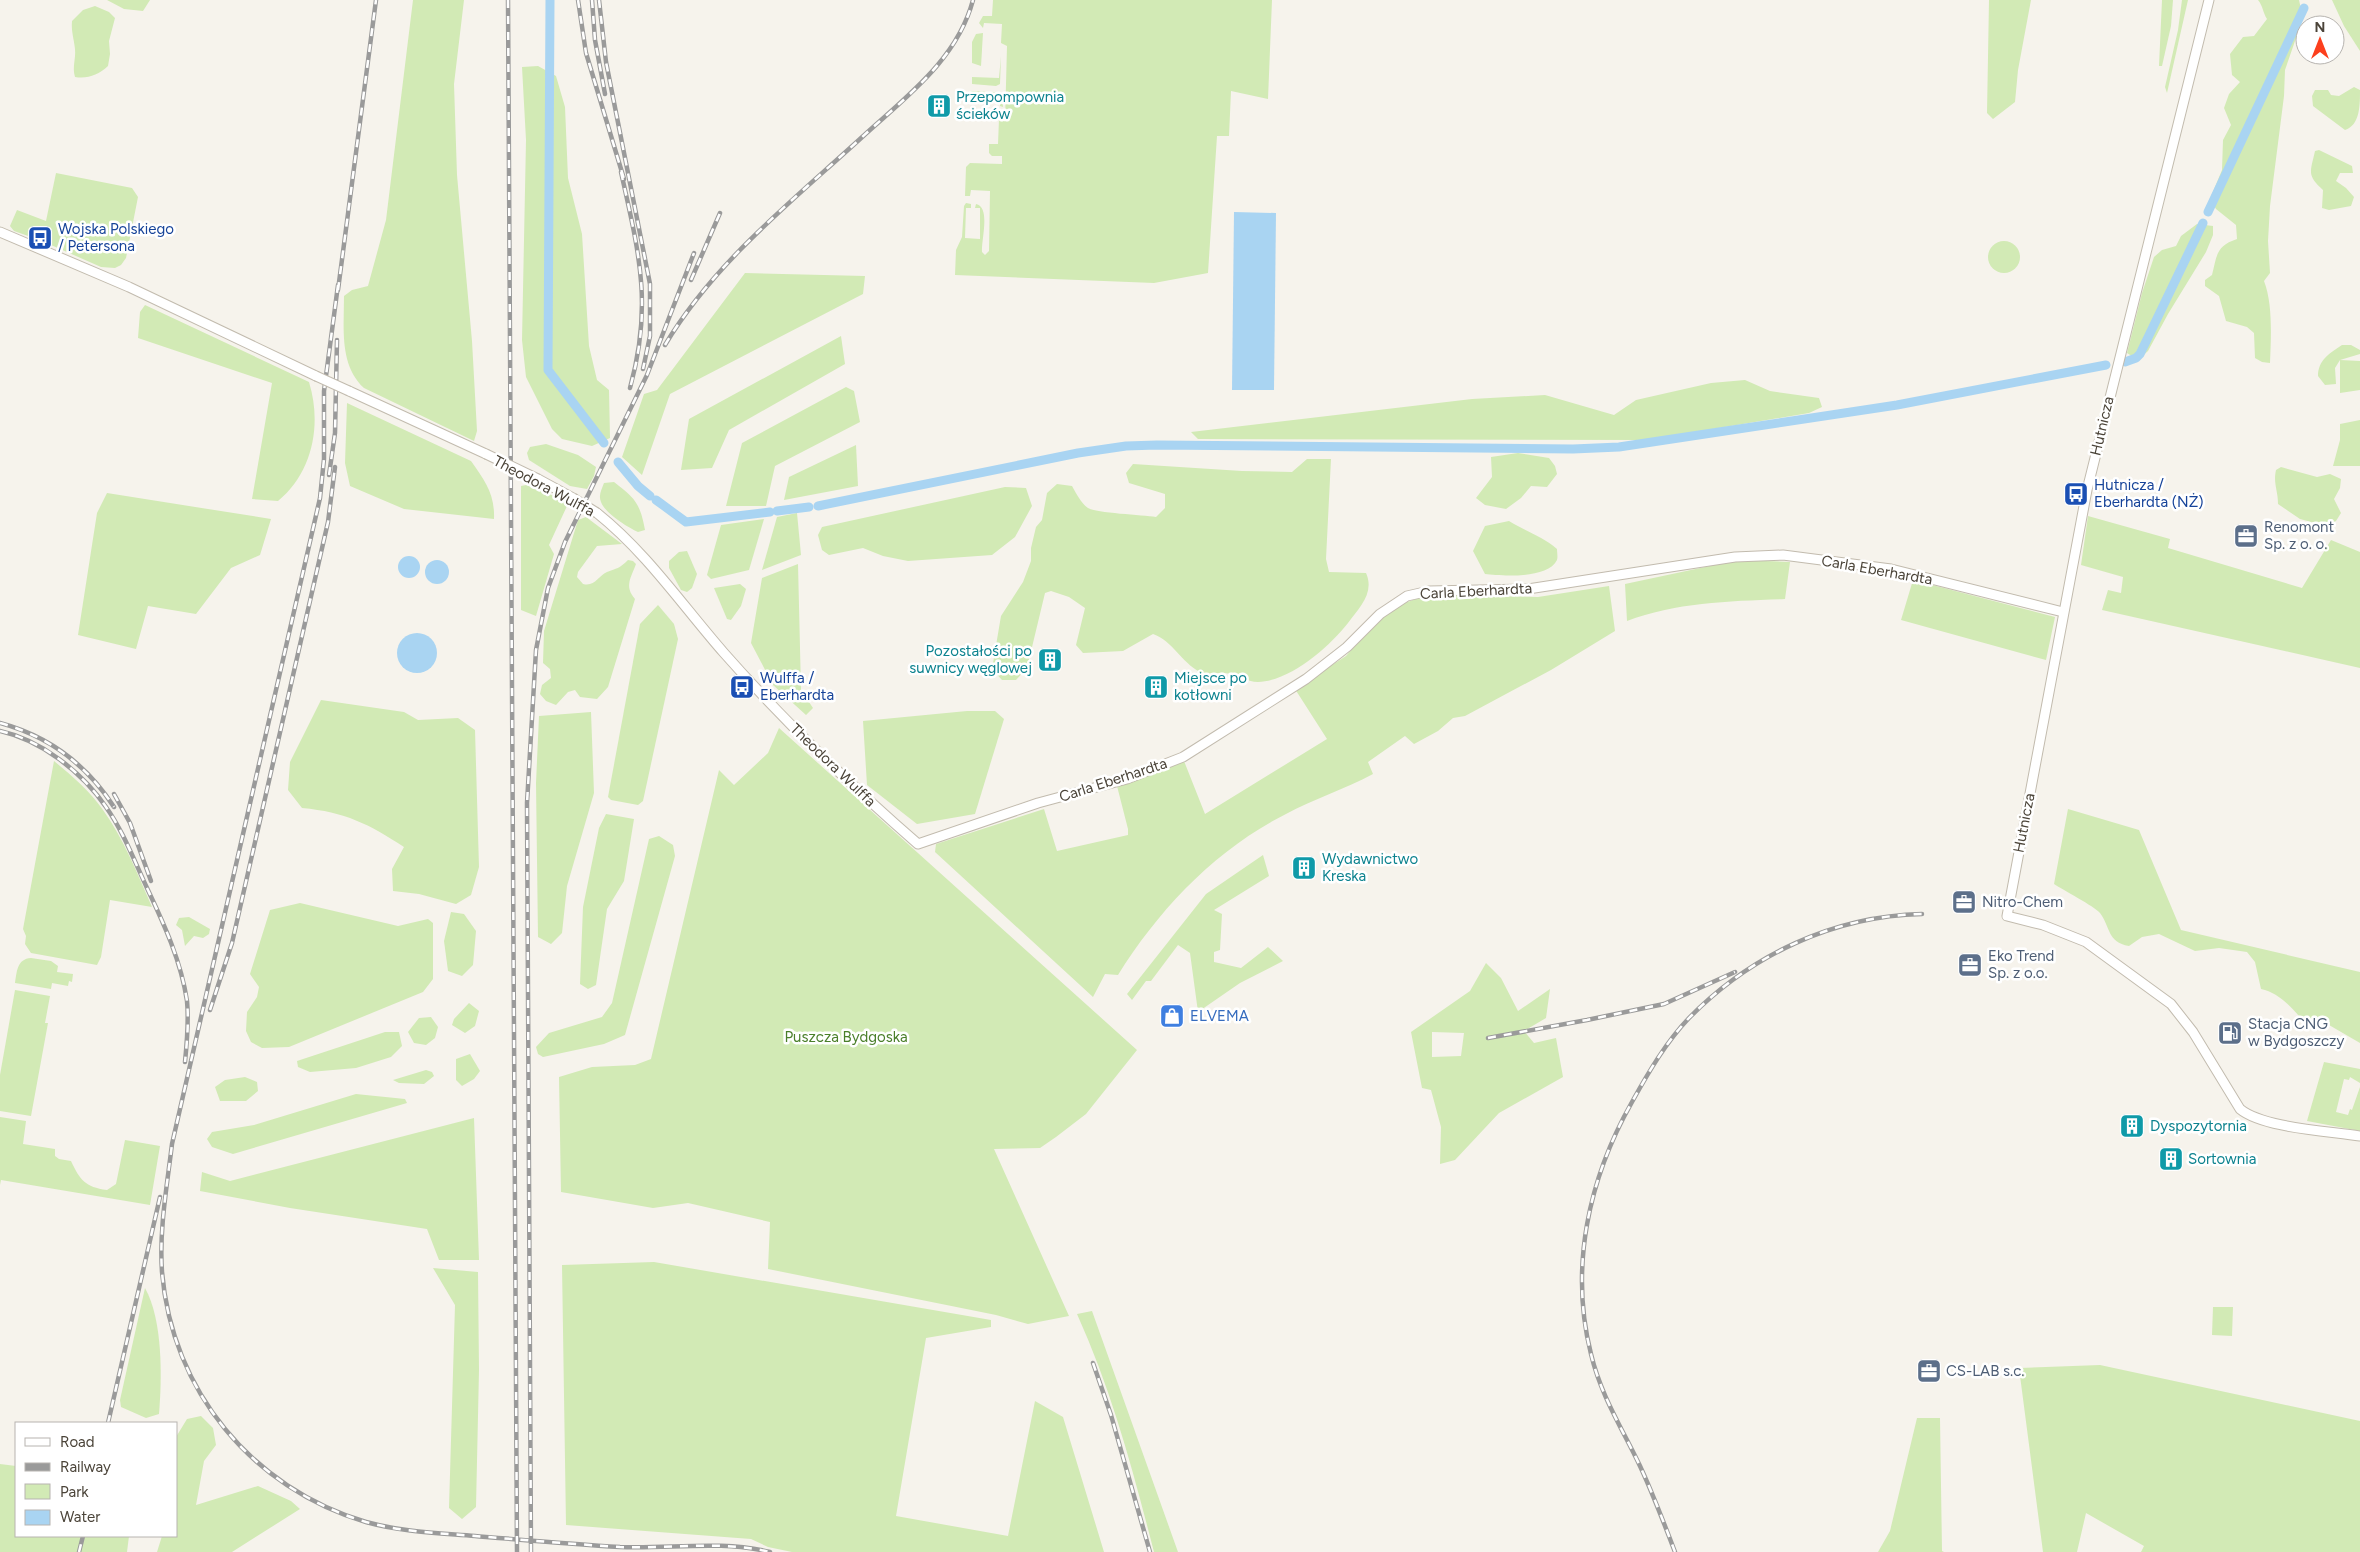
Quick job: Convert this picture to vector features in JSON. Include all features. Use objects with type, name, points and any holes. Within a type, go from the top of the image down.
[{"type":"street","name":"Hutnicza","points":[[2209,0],[2099,441],[2063,612],[2007,916],[2043,925],[2086,942],[2171,1004],[2193,1032],[2240,1109],[2248,1116],[2280,1125],[2360,1136]]},
{"type":"street","name":"Theodora Wulffa","points":[[0,232],[128,286],[316,376],[486,454],[573,498],[597,514],[633,545],[724,653],[803,738],[918,844]]},
{"type":"street","name":"Carla Eberhardta","points":[[918,844],[1038,803],[1127,779],[1183,757],[1306,679],[1347,648],[1380,614],[1407,596],[1429,591],[1528,590],[1735,557],[1783,555],[1894,570],[2063,612]]},
{"type":"green space","points":[[107,0],[150,0],[143,11],[124,9]]},
{"type":"green space","points":[[413,0],[464,0],[454,84],[457,175],[472,341],[477,431],[474,441],[364,388],[350,368],[345,345],[344,296],[352,290],[368,286],[386,220]]},
{"type":"green space","points":[[993,0],[1272,0],[1268,99],[1231,91],[1229,136],[1217,136],[1208,273],[1154,283],[955,275],[956,250],[962,237],[964,206],[966,203],[971,204],[971,208],[966,208],[965,238],[980,239],[980,208],[975,208],[976,204],[981,206],[984,217],[982,252],[985,255],[989,251],[990,191],[971,190],[970,196],[965,196],[966,167],[970,163],[1002,164],[1002,156],[992,156],[989,153],[989,144],[998,144],[999,119],[1003,119],[1005,122],[1007,46],[1001,43],[1002,24],[984,23],[983,28],[979,23],[983,16],[992,16]]},
{"type":"green space","points":[[1989,0],[2031,0],[2018,70],[2015,102],[1993,119],[1987,113]]},
{"type":"green space","points":[[2162,0],[2173,0],[2171,26],[2162,66],[2159,66]]},
{"type":"green space","points":[[2182,0],[2188,0],[2167,93],[2165,87],[2178,30]]},
{"type":"green space","points":[[2258,0],[2299,0],[2302,15],[2295,15],[2295,41],[2285,70],[2284,96],[2270,206],[2268,241],[2270,273],[2264,281],[2270,310],[2270,363],[2262,362],[2255,358],[2254,333],[2247,327],[2226,321],[2219,296],[2205,286],[2205,280],[2212,275],[2218,252],[2225,245],[2237,239],[2236,225],[2216,209],[2210,199],[2222,170],[2223,140],[2231,125],[2224,108],[2229,94],[2240,82],[2232,75],[2230,54],[2243,37],[2254,36],[2267,19]]},
{"type":"green space","points":[[2332,0],[2360,0],[2360,51],[2345,28],[2345,15],[2339,15]]},
{"type":"green space","points":[[95,6],[109,12],[115,18],[109,41],[110,54],[108,66],[93,76],[75,77],[72,21],[83,10]]},
{"type":"green space","points":[[983,33],[981,66],[972,63],[972,42],[976,34]]},
{"type":"green space","points":[[1001,56],[1000,84],[996,86],[972,84],[972,77],[999,78]]},
{"type":"green space","points":[[538,66],[556,76],[565,107],[568,178],[582,234],[589,346],[597,380],[609,390],[610,438],[592,446],[562,439],[552,429],[526,377],[522,340],[526,140],[522,67]]},
{"type":"green space","points":[[2354,87],[2360,90],[2360,102],[2358,114],[2350,128],[2345,130],[2313,106],[2312,96],[2315,90],[2328,90],[2331,95],[2339,96]]},
{"type":"green space","points":[[970,92],[1002,93],[1003,107],[1000,106],[1000,100],[970,98]]},
{"type":"green space","points":[[2319,150],[2352,166],[2353,173],[2340,173],[2336,181],[2354,197],[2351,206],[2329,210],[2322,208],[2323,190],[2314,181],[2311,173],[2315,151]]},
{"type":"green space","points":[[56,173],[132,188],[138,197],[126,258],[121,265],[115,268],[101,267],[51,245],[44,232],[34,230],[31,237],[14,231],[10,226],[17,210],[46,221]]},
{"type":"green space","points":[[2197,224],[2213,226],[2213,235],[2206,252],[2148,351],[2138,360],[2127,353],[2142,293],[2154,257],[2162,250],[2176,246],[2181,236]]},
{"type":"green space","points":[[2004,241],[2015,246],[2020,257],[2015,268],[2004,273],[1993,268],[1988,257],[1993,246]]},
{"type":"green space","points":[[745,273],[865,276],[863,294],[670,394],[642,475],[622,457],[644,394],[657,390]]},
{"type":"green space","points":[[145,305],[309,382],[315,414],[312,446],[307,462],[299,476],[278,501],[252,499],[272,383],[138,338],[140,312]]},
{"type":"green space","points":[[841,336],[845,364],[729,430],[712,468],[681,470],[689,419]]},
{"type":"green space","points":[[2342,345],[2351,345],[2360,350],[2360,354],[2340,360],[2335,368],[2336,384],[2325,385],[2318,376],[2322,361]]},
{"type":"green space","points":[[2340,360],[2360,361],[2360,390],[2340,393]]},
{"type":"green space","points":[[1745,380],[1770,391],[1819,398],[1822,407],[1809,413],[1648,440],[1198,439],[1191,432],[1472,399],[1545,395],[1614,415],[1636,400],[1711,383]]},
{"type":"green space","points":[[846,387],[854,391],[860,422],[775,466],[766,506],[726,506],[742,443]]},
{"type":"green space","points":[[347,403],[471,461],[491,495],[494,519],[404,509],[350,486],[345,463]]},
{"type":"green space","points":[[2360,420],[2360,466],[2333,466],[2340,440],[2340,424]]},
{"type":"green space","points":[[546,444],[578,455],[596,467],[594,476],[587,489],[570,486],[529,460],[527,453],[530,447]]},
{"type":"green space","points":[[856,445],[858,486],[784,500],[789,477]]},
{"type":"green space","points":[[1518,453],[1549,458],[1555,466],[1557,474],[1547,487],[1531,486],[1521,498],[1506,509],[1485,505],[1476,498],[1492,477],[1491,457]]},
{"type":"green space","points":[[1307,459],[1331,459],[1326,559],[1329,572],[1366,573],[1369,587],[1365,600],[1340,632],[1320,652],[1296,669],[1283,676],[1258,682],[1229,674],[1206,674],[1193,668],[1172,646],[1153,634],[1123,651],[1083,653],[1076,645],[1085,608],[1069,597],[1051,591],[1045,593],[1027,668],[1016,680],[1002,680],[992,669],[1001,616],[1023,582],[1031,561],[1031,548],[1036,527],[1042,520],[1047,493],[1057,484],[1072,486],[1083,503],[1093,510],[1156,517],[1165,508],[1165,494],[1129,483],[1126,473],[1133,464],[1242,471],[1292,472]]},
{"type":"green space","points":[[2281,467],[2317,477],[2330,474],[2341,479],[2340,488],[2334,499],[2341,513],[2336,521],[2326,526],[2300,519],[2278,504],[2275,475],[2276,470]]},
{"type":"green space","points":[[614,482],[636,502],[645,530],[638,532],[628,527],[603,506],[600,497],[604,483]]},
{"type":"green space","points":[[526,485],[564,500],[567,506],[549,545],[554,554],[536,616],[521,610],[521,486]]},
{"type":"green space","points":[[1005,487],[1026,488],[1032,506],[1015,537],[992,555],[908,561],[883,556],[863,548],[829,555],[822,550],[818,535],[822,527]]},
{"type":"green space","points":[[107,493],[271,519],[260,555],[231,568],[196,614],[148,606],[136,649],[78,635],[97,513]]},
{"type":"green space","points":[[797,513],[801,555],[762,570],[777,517]]},
{"type":"green space","points":[[2088,516],[2170,539],[2168,548],[2302,588],[2331,540],[2360,552],[2360,668],[2102,610],[2108,590],[2121,593],[2123,577],[2081,565]]},
{"type":"green space","points":[[586,517],[622,544],[597,546],[578,572],[577,577],[583,584],[591,584],[607,572],[620,567],[628,560],[633,561],[636,564],[629,586],[635,599],[608,687],[597,699],[580,697],[575,690],[568,692],[556,705],[546,701],[540,694],[542,685],[551,678],[550,669],[543,663],[544,631],[578,520]]},
{"type":"green space","points":[[764,519],[749,570],[711,579],[707,575],[721,525]]},
{"type":"green space","points":[[1509,521],[1557,549],[1557,560],[1552,566],[1524,575],[1485,574],[1473,551],[1485,526]]},
{"type":"green space","points":[[687,551],[697,574],[692,588],[687,592],[681,590],[669,568],[669,561],[679,552]]},
{"type":"green space","points":[[1738,560],[1790,562],[1785,599],[1685,606],[1627,621],[1625,584]]},
{"type":"green space","points":[[798,564],[801,690],[813,708],[806,715],[773,685],[751,643],[762,578]]},
{"type":"green space","points":[[1913,580],[2055,617],[2046,660],[1901,620]]},
{"type":"green space","points":[[740,584],[746,589],[741,606],[731,620],[727,619],[714,588]]},
{"type":"green space","points":[[1609,586],[1615,631],[1551,670],[1465,716],[1453,718],[1438,731],[1414,744],[1405,736],[1368,762],[1373,774],[1260,828],[1213,863],[1191,883],[1152,927],[1118,975],[1105,974],[1093,997],[935,852],[936,844],[1044,809],[1057,851],[1128,835],[1117,786],[1184,761],[1205,814],[1327,739],[1295,689],[1346,656],[1386,610],[1426,595],[1538,597]]},
{"type":"green space","points":[[658,605],[674,624],[678,639],[643,801],[638,805],[611,800],[608,797],[640,624]]},
{"type":"green space","points":[[321,700],[404,712],[418,720],[458,718],[475,730],[479,867],[471,895],[456,904],[419,894],[393,891],[392,869],[404,847],[356,820],[302,808],[288,790],[290,762]]},
{"type":"green space","points":[[967,711],[995,711],[1004,719],[975,814],[917,824],[867,785],[863,721]]},
{"type":"green space","points":[[591,712],[594,793],[567,886],[562,933],[551,944],[538,937],[536,783],[539,716]]},
{"type":"green space","name":"Puszcza Bydgoska","points":[[779,728],[1137,1050],[1086,1114],[1056,1137],[1040,1148],[994,1149],[1069,1316],[1028,1324],[996,1315],[768,1269],[770,1222],[688,1203],[653,1208],[561,1192],[559,1077],[592,1067],[635,1065],[651,1059],[719,770],[734,785],[768,753]]},
{"type":"green space","points":[[54,761],[87,790],[111,821],[130,857],[152,907],[110,900],[101,957],[97,965],[31,953],[25,944],[26,936],[23,929]]},
{"type":"green space","points":[[2068,809],[2139,830],[2181,930],[2360,972],[2360,1043],[2329,1025],[2305,1023],[2280,998],[2261,989],[2255,962],[2247,952],[2219,948],[2195,951],[2159,934],[2142,937],[2129,946],[2113,938],[2104,919],[2097,910],[2054,884]]},
{"type":"green space","points":[[606,814],[634,819],[624,881],[607,909],[596,985],[588,989],[580,984],[583,907],[599,828]]},
{"type":"green space","points":[[659,836],[673,845],[675,856],[625,1035],[604,1044],[543,1057],[538,1054],[536,1047],[549,1033],[602,1017],[612,1003],[649,839]]},
{"type":"green space","points":[[1263,855],[1269,876],[1214,910],[1222,914],[1220,950],[1214,952],[1214,962],[1241,968],[1268,947],[1283,961],[1240,983],[1198,1012],[1190,953],[1178,945],[1151,981],[1146,981],[1132,1000],[1127,994],[1206,894]]},
{"type":"green space","points":[[300,903],[398,926],[428,919],[433,923],[433,979],[423,992],[289,1047],[262,1048],[251,1042],[246,1031],[247,1012],[257,997],[259,987],[250,974],[270,910]]},
{"type":"green space","points":[[451,912],[464,914],[476,931],[473,965],[462,976],[448,971],[444,941]]},
{"type":"green space","points":[[189,917],[210,929],[209,934],[203,938],[194,936],[185,946],[182,930],[176,925],[179,918]]},
{"type":"green space","points":[[31,958],[51,961],[58,966],[57,972],[73,974],[72,982],[69,981],[68,986],[52,983],[51,989],[15,983],[20,963]]},
{"type":"green space","points":[[1486,963],[1501,978],[1518,1011],[1550,989],[1546,1018],[1524,1031],[1534,1043],[1556,1038],[1563,1077],[1499,1113],[1455,1160],[1440,1164],[1441,1127],[1431,1090],[1422,1088],[1411,1032],[1470,991]],"holes":[[[1432,1032],[1464,1033],[1461,1056],[1432,1057]]]},
{"type":"green space","points":[[15,990],[50,996],[45,1023],[48,1023],[31,1116],[0,1111],[0,1075]]},
{"type":"green space","points":[[469,1003],[479,1011],[475,1026],[465,1033],[452,1025],[454,1019]]},
{"type":"green space","points":[[431,1017],[438,1027],[435,1038],[426,1045],[414,1043],[408,1032],[419,1018]]},
{"type":"green space","points":[[385,1032],[399,1032],[402,1046],[391,1057],[356,1068],[310,1072],[298,1067],[297,1061]]},
{"type":"green space","points":[[470,1054],[480,1071],[474,1079],[462,1086],[456,1080],[456,1059]]},
{"type":"green space","points":[[2324,1062],[2360,1069],[2360,1083],[2350,1077],[2349,1080],[2344,1079],[2336,1112],[2348,1115],[2350,1109],[2352,1110],[2360,1087],[2360,1131],[2307,1121]]},
{"type":"green space","points":[[426,1070],[432,1072],[434,1076],[424,1084],[399,1083],[393,1080]]},
{"type":"green space","points":[[245,1077],[257,1082],[258,1091],[246,1101],[220,1101],[215,1087],[225,1080]]},
{"type":"green space","points":[[356,1094],[405,1099],[407,1103],[233,1154],[212,1147],[207,1139],[212,1132],[254,1125]]},
{"type":"green space","points":[[0,1117],[26,1121],[23,1144],[55,1149],[55,1156],[59,1159],[71,1161],[84,1182],[100,1189],[107,1190],[116,1184],[125,1140],[160,1146],[150,1205],[1,1180],[0,1185]]},
{"type":"green space","points":[[474,1118],[479,1260],[439,1260],[427,1229],[290,1208],[200,1191],[202,1172],[230,1181]]},
{"type":"green space","points":[[654,1262],[991,1320],[991,1327],[926,1338],[896,1516],[1008,1536],[1035,1401],[1063,1417],[1104,1552],[792,1552],[768,1547],[751,1539],[566,1525],[562,1265]]},
{"type":"green space","points":[[433,1268],[478,1272],[479,1370],[476,1507],[462,1519],[449,1508],[455,1305]]},
{"type":"green space","points":[[145,1288],[155,1316],[161,1367],[159,1414],[146,1418],[121,1407],[120,1400]]},
{"type":"green space","points":[[2213,1307],[2233,1307],[2232,1336],[2212,1335]]},
{"type":"green space","points":[[1092,1311],[1178,1552],[1154,1552],[1130,1461],[1111,1402],[1077,1314]]},
{"type":"green space","points":[[2100,1365],[2360,1421],[2360,1552],[2141,1552],[2144,1546],[2086,1513],[2077,1552],[2043,1552],[2019,1368]]},
{"type":"green space","points":[[201,1416],[213,1428],[216,1445],[204,1461],[196,1505],[258,1486],[291,1501],[300,1509],[232,1552],[157,1552],[162,1537],[178,1537],[178,1434],[187,1419]]},
{"type":"green space","points":[[1917,1418],[1940,1418],[1942,1551],[1944,1552],[1878,1552],[1890,1531]]},
{"type":"green space","points":[[0,1464],[15,1466],[15,1537],[129,1537],[127,1552],[0,1552]]},
{"type":"water","points":[[1234,212],[1276,213],[1274,390],[1232,390]]},
{"type":"water","points":[[409,556],[417,559],[420,567],[417,575],[409,578],[401,575],[398,567],[401,559]]},
{"type":"water","points":[[437,560],[445,564],[449,572],[445,580],[437,584],[429,580],[425,572],[429,564]]},
{"type":"water","points":[[417,633],[431,639],[437,653],[431,667],[417,673],[403,667],[397,653],[403,639]]},
{"type":"waterway","points":[[550,0],[548,370],[604,443]]},
{"type":"waterway","points":[[2208,212],[2304,8]]},
{"type":"waterway","points":[[2125,362],[2136,358],[2140,354],[2203,223]]},
{"type":"waterway","points":[[818,506],[1078,453],[1126,446],[1573,449],[1619,447],[1897,405],[2106,365]]},
{"type":"waterway","points":[[618,462],[638,486],[650,496]]},
{"type":"waterway","points":[[656,500],[686,522],[770,512]]},
{"type":"waterway","points":[[777,511],[809,507]]},
{"type":"railway","points":[[338,290],[376,0]]},
{"type":"railway","points":[[508,0],[517,1552]]},
{"type":"railway","points":[[578,0],[586,53],[624,179]]},
{"type":"railway","points":[[592,0],[595,40],[605,94]]},
{"type":"railway","points":[[599,0],[606,62],[650,284],[650,336],[643,369]]},
{"type":"railway","points":[[665,345],[706,287],[755,235],[927,77],[955,42],[973,0]]},
{"type":"railway","points":[[621,172],[638,254],[641,279],[641,331],[630,388]]},
{"type":"railway","points":[[691,280],[720,213]]},
{"type":"railway","points":[[531,1552],[527,803],[536,650],[548,588],[565,542],[647,375],[694,253]]},
{"type":"railway","points":[[338,285],[324,391],[324,459],[320,498],[172,1144],[161,1256],[169,1316],[182,1356],[201,1394],[225,1429],[254,1459],[287,1485],[325,1506],[366,1522],[420,1532],[566,1543],[620,1547],[733,1546],[770,1552]]},
{"type":"railway","points":[[329,475],[335,433],[337,340]]},
{"type":"railway","points":[[210,1010],[232,943],[328,522],[335,467]]},
{"type":"railway","points":[[0,723],[34,736],[65,754],[92,778],[114,807]]},
{"type":"railway","points":[[0,731],[15,735],[45,750],[73,770],[96,794],[118,826],[166,929],[181,972],[188,1009],[185,1062]]},
{"type":"railway","points":[[114,794],[130,823],[151,881]]},
{"type":"railway","points":[[1675,1552],[1645,1477],[1600,1384],[1591,1354],[1585,1321],[1582,1289],[1583,1256],[1594,1192],[1604,1161],[1617,1131],[1644,1080],[1673,1037],[1689,1018],[1739,975],[1795,943],[1826,931],[1857,922],[1889,916],[1922,914]]},
{"type":"railway","points":[[1488,1038],[1664,1004],[1735,972]]},
{"type":"railway","points":[[108,1422],[160,1197]]},
{"type":"railway","points":[[1093,1363],[1111,1415],[1150,1552]]},
{"type":"railway","points":[[79,1552],[83,1537]]},
{"type":"place","name":"Przepompownia ścieków","points":[[939,106]]},
{"type":"place","name":"Wojska Polskiego / Petersona","points":[[40,238]]},
{"type":"place","name":"Hutnicza / Eberhardta (NŻ)","points":[[2076,494]]},
{"type":"place","name":"Renomont Sp. z o. o.","points":[[2246,536]]},
{"type":"place","name":"Pozostałości po suwnicy węglowej","points":[[1050,660]]},
{"type":"place","name":"Wulffa / Eberhardta","points":[[742,687]]},
{"type":"place","name":"Miejsce po kotłowni","points":[[1156,687]]},
{"type":"place","name":"Wydawnictwo Kreska","points":[[1304,868]]},
{"type":"place","name":"Nitro-Chem","points":[[1964,902]]},
{"type":"place","name":"Eko Trend Sp. z o.o.","points":[[1970,965]]},
{"type":"place","name":"ELVEMA","points":[[1172,1016]]},
{"type":"place","name":"Stacja CNG w Bydgoszczy","points":[[2230,1033]]},
{"type":"place","name":"Dyspozytornia","points":[[2132,1126]]},
{"type":"place","name":"Sortownia","points":[[2171,1159]]},
{"type":"place","name":"CS-LAB s.c.","points":[[1929,1371]]}]
